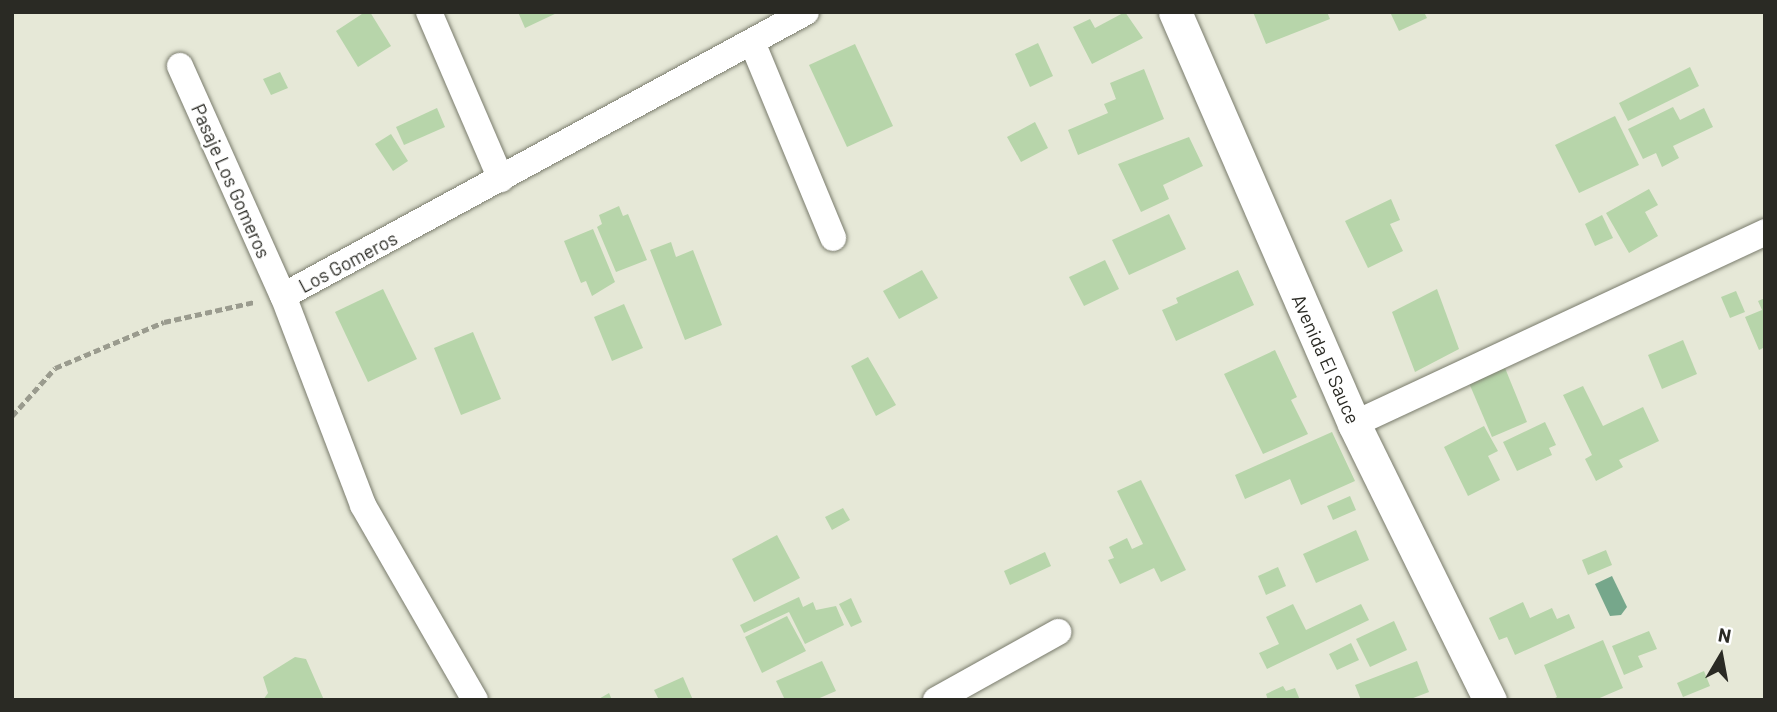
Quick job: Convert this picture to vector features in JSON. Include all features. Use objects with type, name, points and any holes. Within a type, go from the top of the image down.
[{"type":"street","points":[[429,12],[501,179]]},
{"type":"street","name":"Los Gomeros","points":[[475,700],[363,505],[283,296],[806,12]]},
{"type":"street","name":"Avenida El Sauce","points":[[1175,12],[1354,424],[1490,700]]},
{"type":"street","points":[[752,42],[833,238]]},
{"type":"street","name":"Pasaje Los Gomeros","points":[[180,65],[283,296]]},
{"type":"street","points":[[1354,424],[1765,232]]},
{"type":"street","points":[[936,700],[1058,632]]},
{"type":"path","points":[[12,416],[55,368],[164,322],[283,296]]},
{"type":"shaded area","points":[[1612,576],[1627,607],[1621,615],[1610,616],[1595,584]]},
{"type":"building","points":[[365,12],[370,12],[391,46],[358,67],[336,31]]},
{"type":"building","points":[[518,12],[559,12],[525,28]]},
{"type":"building","points":[[1125,12],[1143,38],[1092,64],[1073,27],[1090,19],[1095,28]]},
{"type":"building","points":[[1253,12],[1327,12],[1330,19],[1266,44]]},
{"type":"building","points":[[1390,12],[1424,12],[1427,18],[1399,31]]},
{"type":"building","points":[[1038,43],[1053,76],[1030,87],[1015,54]]},
{"type":"building","points":[[855,44],[893,126],[847,147],[809,65]]},
{"type":"building","points":[[1690,67],[1699,86],[1628,121],[1619,103]]},
{"type":"building","points":[[1144,69],[1164,119],[1078,155],[1068,130],[1108,113],[1104,104],[1116,99],[1110,83]]},
{"type":"building","points":[[280,72],[288,88],[271,95],[263,79]]},
{"type":"building","points":[[1673,107],[1680,120],[1704,108],[1713,127],[1673,146],[1679,158],[1662,167],[1656,153],[1643,159],[1628,129]]},
{"type":"building","points":[[437,108],[445,127],[404,145],[396,127]]},
{"type":"building","points":[[1615,116],[1639,165],[1579,193],[1555,145]]},
{"type":"building","points":[[1035,122],[1048,148],[1021,162],[1007,137]]},
{"type":"building","points":[[391,134],[408,161],[393,171],[375,144]]},
{"type":"building","points":[[1189,137],[1203,166],[1163,185],[1169,199],[1141,212],[1118,164]]},
{"type":"building","points":[[1649,189],[1658,205],[1645,212],[1658,236],[1629,253],[1606,213]]},
{"type":"building","points":[[1391,199],[1400,220],[1390,224],[1403,251],[1368,268],[1345,221]]},
{"type":"building","points":[[619,206],[623,216],[628,214],[647,260],[616,272],[597,227],[602,224],[599,215]]},
{"type":"building","points":[[1169,214],[1186,249],[1129,275],[1112,240]]},
{"type":"building","points":[[1602,215],[1613,238],[1595,246],[1585,224]]},
{"type":"building","points":[[593,229],[615,282],[592,296],[586,281],[581,283],[564,241]]},
{"type":"building","points":[[671,242],[676,257],[693,250],[722,325],[685,340],[650,250]]},
{"type":"building","points":[[1105,260],[1119,289],[1084,306],[1069,277]]},
{"type":"building","points":[[922,270],[938,298],[899,319],[883,291]]},
{"type":"building","points":[[1238,270],[1254,305],[1176,341],[1162,310],[1178,303],[1176,298]]},
{"type":"building","points":[[383,289],[417,359],[368,382],[335,312]]},
{"type":"building","points":[[1437,289],[1459,349],[1415,372],[1392,312]]},
{"type":"building","points":[[1736,291],[1745,312],[1730,318],[1721,297]]},
{"type":"building","points":[[1765,298],[1765,347],[1759,350],[1745,317],[1762,310],[1758,301]]},
{"type":"building","points":[[624,304],[643,348],[612,361],[594,317]]},
{"type":"building","points":[[473,332],[501,399],[461,415],[434,348]]},
{"type":"building","points":[[1683,340],[1697,374],[1662,389],[1648,355]]},
{"type":"building","points":[[1275,350],[1297,397],[1291,400],[1308,434],[1263,454],[1224,374]]},
{"type":"building","points":[[868,357],[896,405],[876,416],[851,366]]},
{"type":"building","points":[[1505,368],[1527,422],[1492,437],[1469,383]]},
{"type":"building","points":[[1583,386],[1603,426],[1643,407],[1659,441],[1619,460],[1623,467],[1596,481],[1585,459],[1592,455],[1563,395]]},
{"type":"building","points":[[1545,422],[1556,445],[1549,448],[1552,455],[1517,471],[1503,442]]},
{"type":"building","points":[[1484,426],[1498,451],[1488,456],[1500,480],[1468,496],[1444,447]]},
{"type":"building","points":[[1332,432],[1355,481],[1301,505],[1290,479],[1245,499],[1235,475]]},
{"type":"building","points":[[1141,480],[1186,570],[1161,582],[1154,568],[1120,584],[1108,560],[1114,558],[1109,547],[1127,538],[1132,549],[1143,544],[1117,491]]},
{"type":"building","points":[[1350,496],[1356,510],[1333,520],[1327,506]]},
{"type":"building","points":[[843,508],[850,520],[832,530],[825,517]]},
{"type":"building","points":[[1356,530],[1369,560],[1316,583],[1303,554]]},
{"type":"building","points":[[777,535],[800,578],[754,602],[732,559]]},
{"type":"building","points":[[1606,550],[1612,565],[1588,575],[1582,560]]},
{"type":"building","points":[[1045,552],[1051,566],[1010,585],[1004,571]]},
{"type":"building","points":[[1278,567],[1286,586],[1266,595],[1258,576]]},
{"type":"building","points":[[799,597],[803,607],[813,602],[816,610],[836,606],[844,625],[805,644],[789,612],[744,633],[740,625]]},
{"type":"building","points":[[851,598],[862,622],[851,627],[839,604]]},
{"type":"building","points":[[1523,602],[1530,618],[1552,608],[1557,619],[1569,614],[1575,628],[1515,655],[1507,637],[1499,640],[1489,618]]},
{"type":"building","points":[[1293,604],[1306,630],[1361,604],[1369,620],[1267,669],[1259,653],[1279,644],[1266,617]]},
{"type":"building","points":[[787,616],[806,651],[762,673],[745,637]]},
{"type":"building","points":[[1394,621],[1407,650],[1370,667],[1356,639]]},
{"type":"building","points":[[1649,631],[1657,649],[1638,656],[1643,667],[1624,675],[1612,646]]},
{"type":"building","points":[[1603,640],[1623,688],[1595,700],[1551,700],[1557,697],[1544,665]]},
{"type":"building","points":[[1351,643],[1359,660],[1337,670],[1329,654]]},
{"type":"building","points":[[295,657],[306,659],[324,700],[263,700],[268,693],[263,677]]},
{"type":"building","points":[[822,661],[836,691],[815,700],[785,700],[776,681]]},
{"type":"building","points":[[1417,661],[1429,692],[1408,700],[1361,700],[1355,685]]},
{"type":"building","points":[[1704,671],[1710,686],[1683,697],[1677,683]]},
{"type":"building","points":[[683,677],[693,700],[659,700],[654,690]]},
{"type":"building","points":[[1283,686],[1286,691],[1295,688],[1300,700],[1268,700],[1266,694]]},
{"type":"building","points":[[609,693],[612,700],[597,700]]}]
